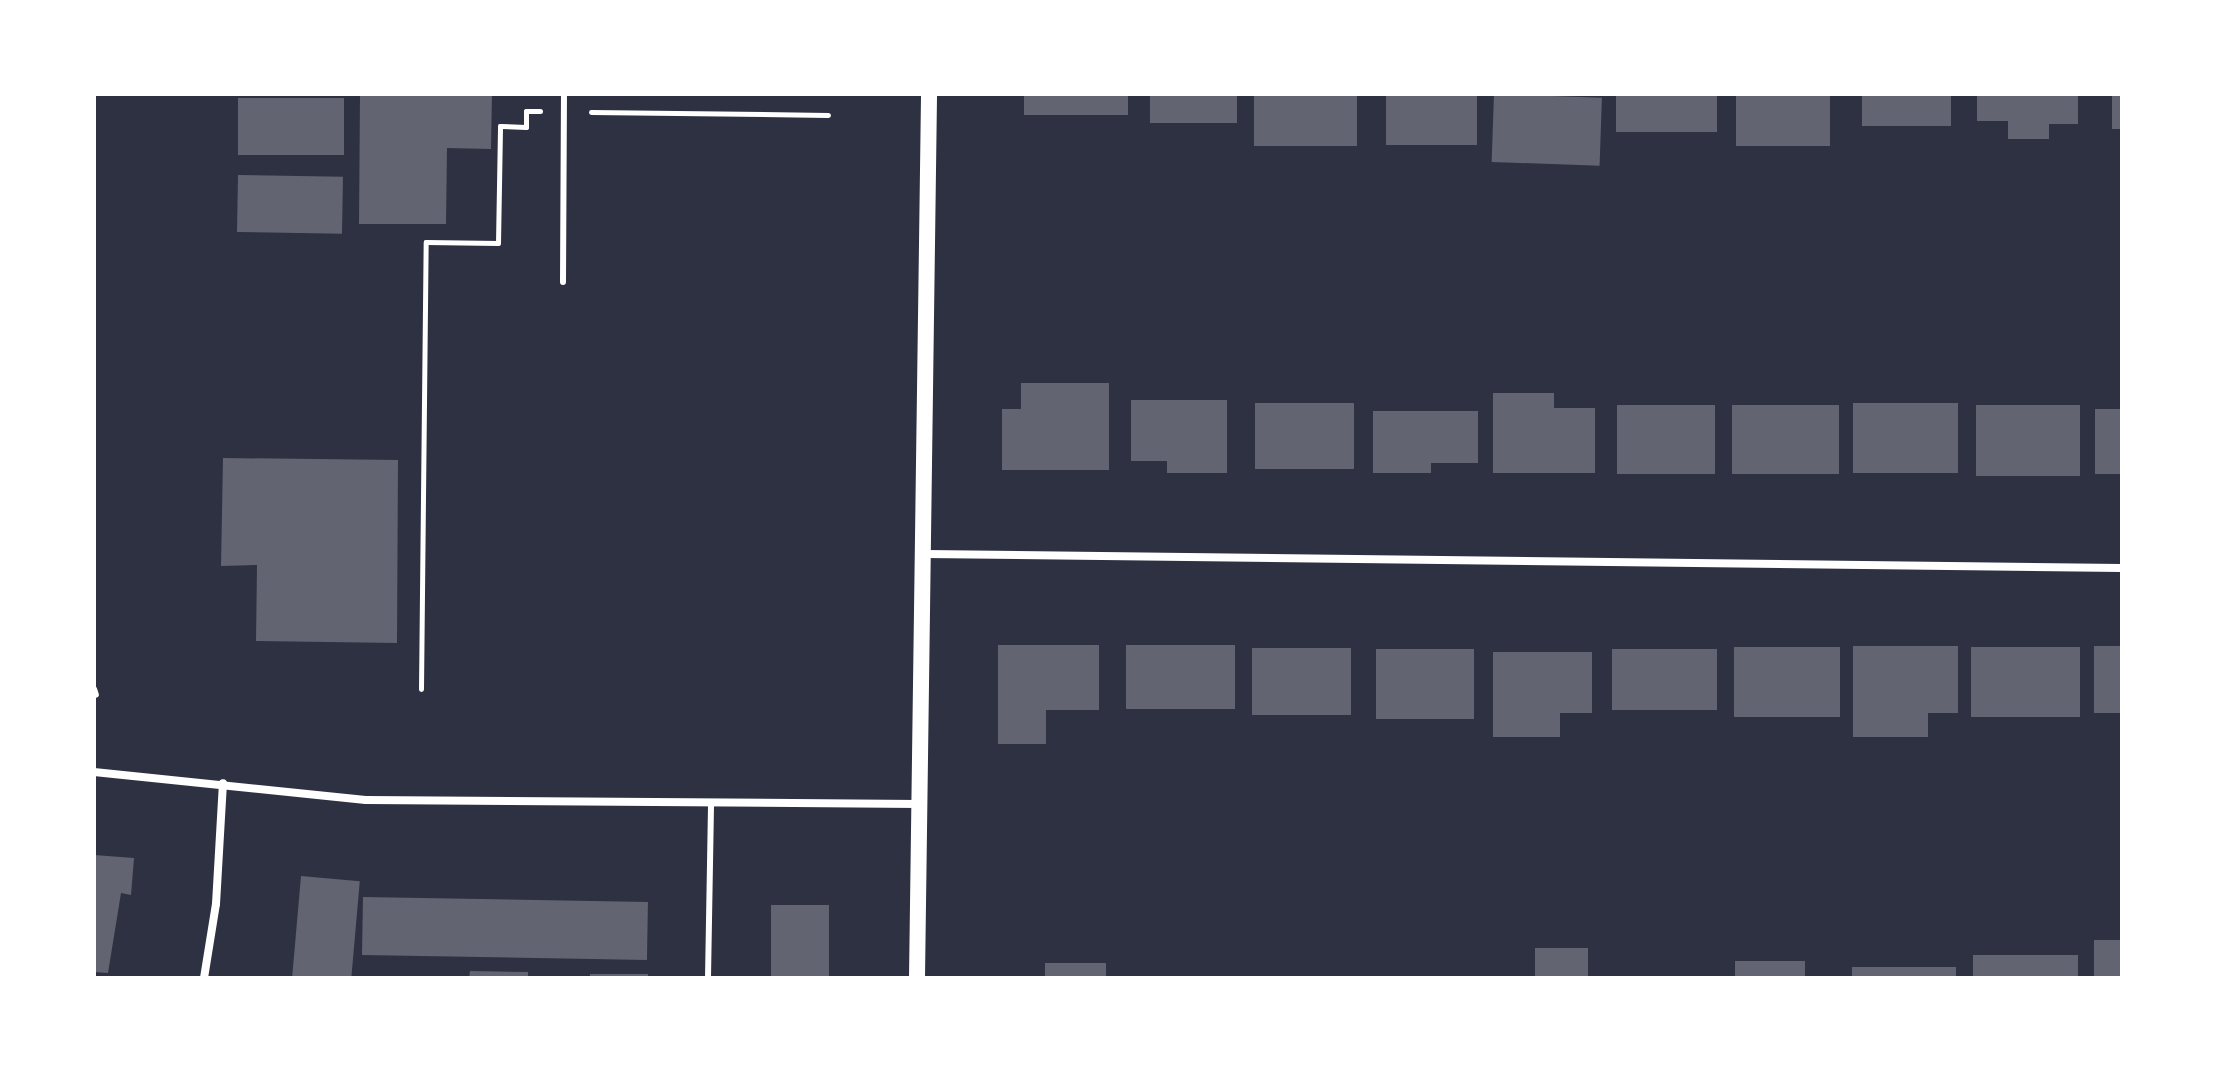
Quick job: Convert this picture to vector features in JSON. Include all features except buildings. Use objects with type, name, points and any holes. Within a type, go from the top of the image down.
[{"type":"main road","points":[[917,978],[923,804],[929,94]]},
{"type":"street","points":[[925,554],[2122,568]]},
{"type":"street","points":[[94,772],[366,800],[711,806],[923,804]]},
{"type":"street","points":[[204,978],[216,904],[223,783]]},
{"type":"lane","points":[[563,282],[564,94]]},
{"type":"lane","points":[[708,978],[711,806]]},
{"type":"path","points":[[421,689],[426,242],[498,243],[500,126],[526,127],[526,111],[540,111]]},
{"type":"path","points":[[591,112],[828,115]]}]
